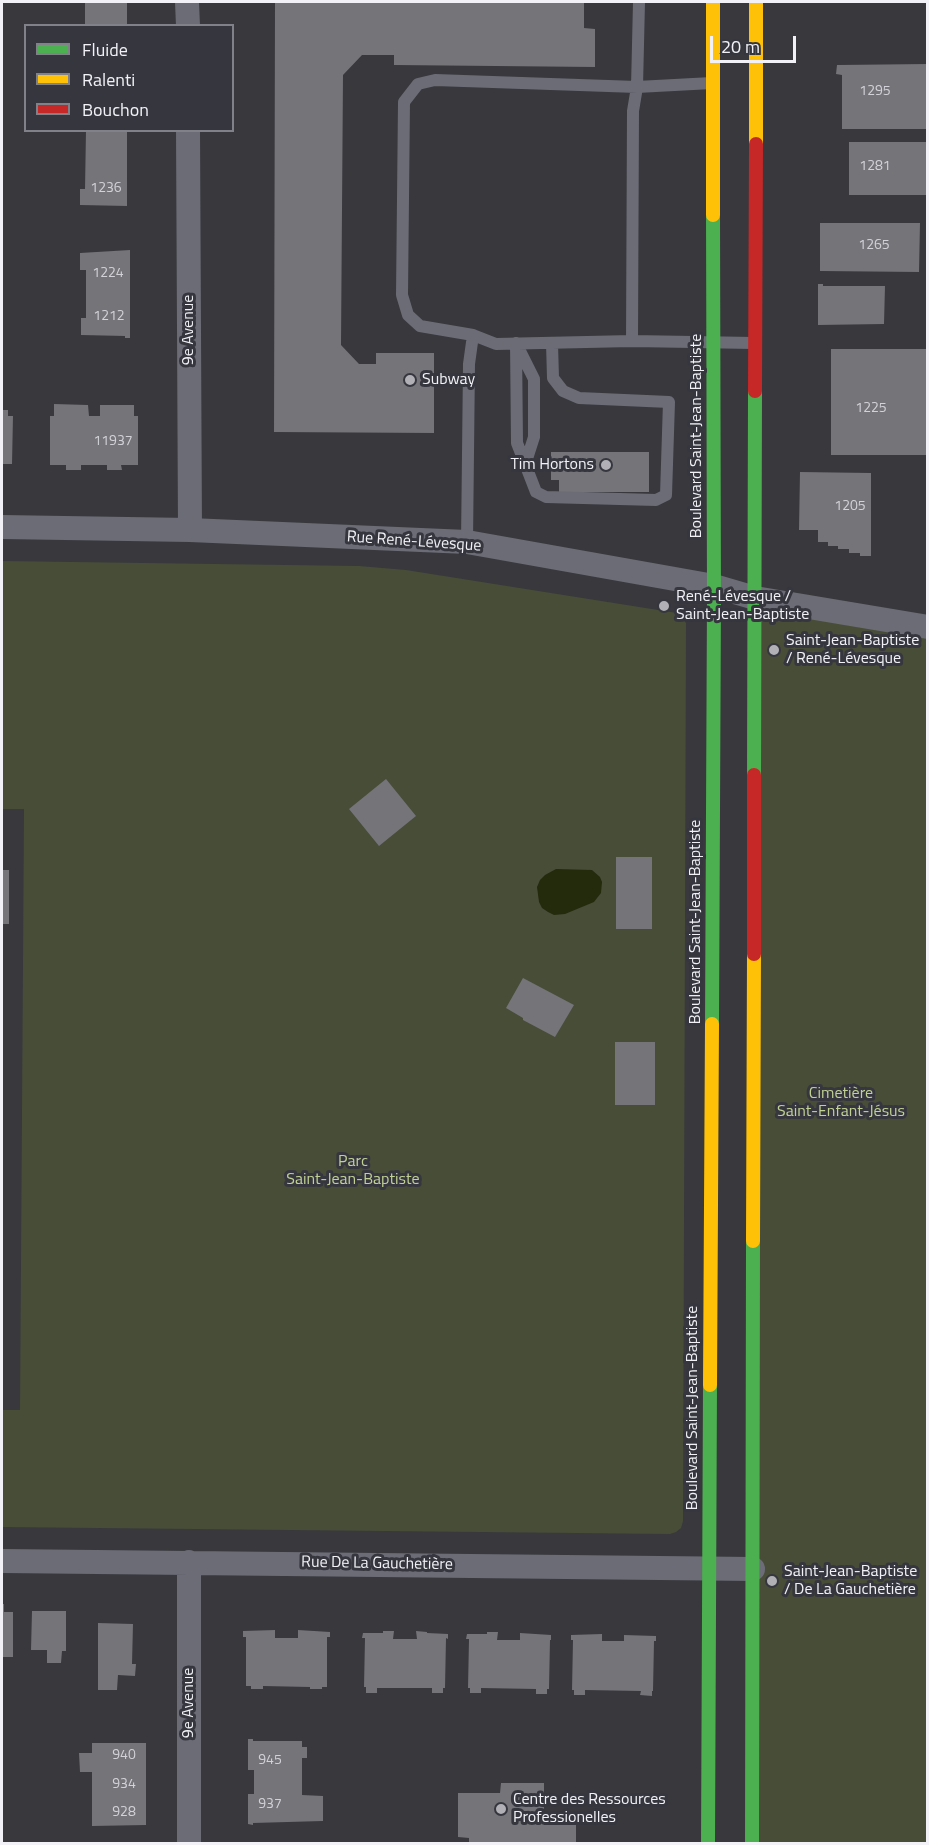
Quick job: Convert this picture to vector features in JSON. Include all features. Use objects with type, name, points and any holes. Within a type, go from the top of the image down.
[{"type":"main road","name":"Boulevard Saint-Jean-Baptiste","points":[[708,1844],[714,343],[718,82],[713,2]]},
{"type":"main road","points":[[752,1844],[756,343],[751,81],[756,2]]},
{"type":"street","points":[[187,2],[188,24]]},
{"type":"street","name":"9e Avenue","points":[[188,132],[190,530]]},
{"type":"street","name":"Rue René-Lévesque","points":[[2,527],[190,530],[467,542],[714,586],[755,598],[927,627]]},
{"type":"street","name":"Rue De La Gauchetière","points":[[2,1561],[753,1569]]},
{"type":"street","name":"9e Avenue","points":[[189,1562],[189,1844]]},
{"type":"lane","points":[[632,341],[633,111],[637,87],[639,2]]},
{"type":"lane","points":[[718,82],[637,87],[435,80],[418,84],[404,102],[402,295],[408,315],[420,326],[474,335],[495,344],[632,341],[756,343]]},
{"type":"lane","points":[[467,542],[469,364],[474,335]]},
{"type":"lane","points":[[516,344],[517,443],[536,492],[546,497],[656,500],[666,495],[669,402],[579,399],[563,391],[553,378],[552,343]]},
{"type":"lane","points":[[516,344],[534,379],[534,437],[525,465]]},
{"type":"green space","name":"Parc Saint-Jean-Baptiste","points":[[2,561],[359,566],[406,570],[677,613],[686,623],[683,1521],[681,1528],[676,1532],[670,1534],[2,1527],[2,1410],[20,1410],[24,809],[2,809]]},
{"type":"green space","name":"Cimetière Saint-Enfant-Jésus","points":[[755,598],[927,627],[928,1843],[752,1844]]},
{"type":"shaded area","points":[[556,869],[592,870],[602,882],[601,893],[594,902],[565,914],[554,915],[548,912],[539,902],[537,887],[545,875]]},
{"type":"building","points":[[85,2],[127,2],[127,24],[85,24]]},
{"type":"building","points":[[275,2],[584,2],[584,28],[595,29],[595,67],[394,65],[394,55],[362,55],[343,75],[341,345],[359,364],[376,364],[376,353],[434,353],[434,433],[274,432]]},
{"type":"building","points":[[928,64],[928,129],[842,129],[842,75],[836,74],[837,65]]},
{"type":"building","points":[[86,132],[127,132],[127,206],[80,205],[80,189],[85,189]]},
{"type":"building","points":[[849,142],[928,142],[928,195],[849,195]]},
{"type":"building","points":[[820,223],[920,223],[919,272],[820,271]]},
{"type":"building","points":[[130,250],[130,338],[81,335],[81,318],[86,318],[86,270],[80,270],[80,253]]},
{"type":"building","points":[[818,284],[823,284],[823,286],[885,286],[884,324],[818,325]]},
{"type":"building","points":[[831,349],[928,349],[928,455],[831,455]]},
{"type":"building","points":[[54,404],[88,405],[89,416],[100,416],[100,405],[134,405],[134,416],[138,416],[138,465],[121,465],[122,470],[107,470],[107,465],[81,465],[81,470],[66,470],[66,465],[50,465],[50,416],[54,416]]},
{"type":"building","points":[[2,410],[8,410],[8,416],[13,416],[12,464],[2,464]]},
{"type":"building","points":[[551,452],[649,452],[649,492],[559,492],[559,480],[551,480]]},
{"type":"building","points":[[800,472],[871,473],[871,556],[860,556],[860,553],[849,553],[849,549],[828,546],[828,542],[818,542],[818,530],[799,530]]},
{"type":"building","points":[[386,779],[416,816],[379,846],[349,809]]},
{"type":"building","points":[[616,857],[652,857],[652,929],[616,929]]},
{"type":"building","points":[[2,870],[9,870],[9,924],[2,924]]},
{"type":"building","points":[[523,978],[574,1005],[555,1037],[506,1008]]},
{"type":"building","points":[[615,1042],[655,1042],[655,1105],[615,1105]]},
{"type":"building","points":[[2,1604],[4,1604],[4,1612],[13,1612],[13,1657],[2,1657]]},
{"type":"building","points":[[32,1611],[66,1611],[66,1651],[62,1651],[61,1663],[47,1663],[47,1650],[31,1650]]},
{"type":"building","points":[[98,1623],[133,1624],[132,1664],[136,1664],[135,1676],[118,1675],[117,1690],[98,1690]]},
{"type":"building","points":[[275,1630],[275,1638],[298,1638],[298,1630],[330,1632],[330,1637],[327,1637],[327,1687],[310,1689],[310,1687],[263,1686],[263,1689],[251,1689],[251,1686],[246,1686],[246,1637],[243,1637],[243,1631]]},
{"type":"building","points":[[383,1631],[394,1631],[393,1639],[417,1639],[416,1631],[448,1634],[443,1693],[432,1693],[432,1688],[377,1688],[377,1693],[366,1693],[363,1633],[383,1633]]},
{"type":"building","points":[[487,1632],[498,1632],[497,1640],[520,1640],[520,1633],[551,1635],[547,1694],[536,1694],[536,1689],[481,1688],[481,1693],[470,1693],[467,1634],[487,1634]]},
{"type":"building","points":[[602,1634],[602,1641],[624,1641],[624,1635],[656,1636],[652,1696],[640,1695],[641,1691],[585,1690],[585,1695],[574,1695],[571,1635]]},
{"type":"building","points":[[248,1739],[253,1739],[253,1741],[302,1741],[302,1747],[307,1747],[307,1758],[302,1758],[302,1795],[323,1796],[323,1821],[248,1824],[248,1794],[254,1794],[254,1770],[248,1770]]},
{"type":"building","points":[[92,1743],[146,1743],[146,1825],[92,1826],[92,1772],[80,1772],[79,1753],[92,1753]]},
{"type":"building","name":"Centre des Ressources Professionelles","points":[[501,1783],[544,1783],[544,1825],[576,1825],[576,1844],[469,1844],[469,1838],[458,1837],[458,1793],[500,1793]]},
{"type":"traffic: fast","points":[[712,1024],[713,215]]},
{"type":"traffic: fast","points":[[754,775],[755,391]]},
{"type":"traffic: fast","points":[[752,1844],[753,1241]]},
{"type":"traffic: fast","points":[[708,1844],[710,1385]]},
{"type":"traffic: slow","points":[[713,2],[713,215]]},
{"type":"traffic: slow","points":[[756,2],[756,144]]},
{"type":"traffic: slow","points":[[753,1241],[754,954]]},
{"type":"traffic: slow","points":[[710,1385],[712,1024]]},
{"type":"traffic: jam","points":[[755,391],[756,144]]},
{"type":"traffic: jam","points":[[754,775],[754,954]]},
{"type":"place","name":"Subway","points":[[410,380]]},
{"type":"place","name":"Tim Hortons","points":[[606,465]]},
{"type":"place","name":"René-Lévesque / Saint-Jean-Baptiste","points":[[664,606]]},
{"type":"place","name":"Saint-Jean-Baptiste / René-Lévesque","points":[[774,650]]},
{"type":"place","name":"Saint-Jean-Baptiste / De La Gauchetière","points":[[772,1581]]},
{"type":"place","name":"Centre des Ressources Professionelles","points":[[501,1809]]}]
